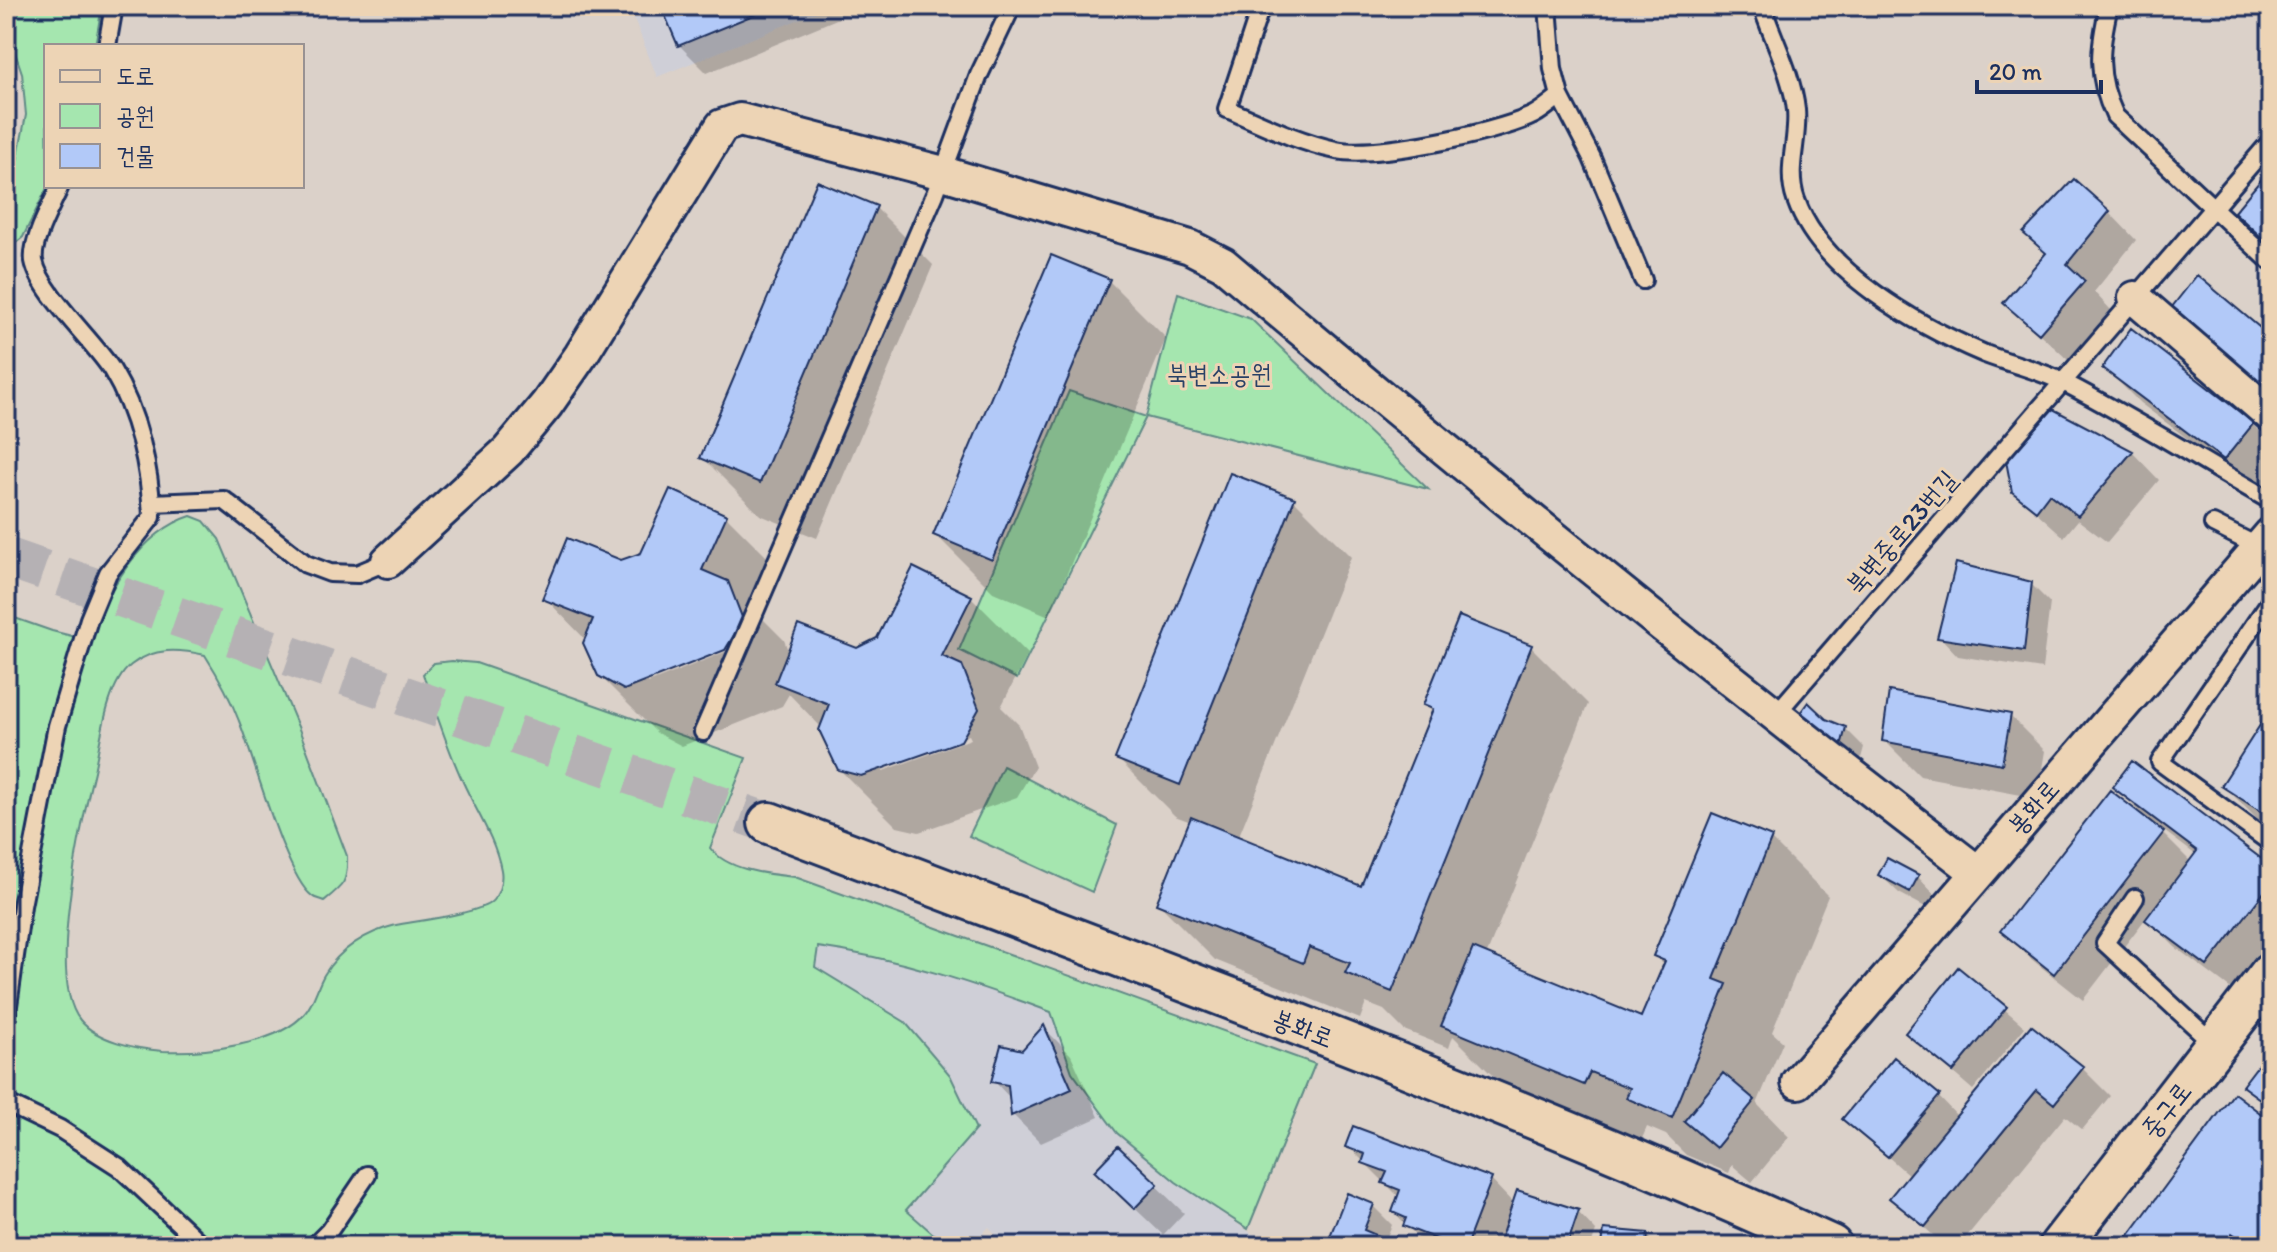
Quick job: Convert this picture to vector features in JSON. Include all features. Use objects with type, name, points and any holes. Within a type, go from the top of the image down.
[{"type":"street","points":[[388,561],[508,451],[547,404],[722,126],[740,120],[943,173],[1190,247],[1223,264],[1775,715],[1977,872]]},
{"type":"street","points":[[2135,298],[2271,415]]},
{"type":"street","name":"봉화로","points":[[1798,1082],[1977,872],[2267,545]]},
{"type":"street","name":"봉화로","points":[[769,823],[1530,1115],[1702,1187],[1831,1246]]},
{"type":"street","name":"중구로","points":[[2060,1246],[2271,973]]},
{"type":"lane","points":[[107,44],[114,6]]},
{"type":"lane","points":[[703,732],[943,173],[979,75],[1012,6]]},
{"type":"lane","points":[[1261,6],[1227,109],[1312,144],[1339,151],[1370,153],[1447,139],[1531,117],[1560,96]]},
{"type":"lane","points":[[1548,6],[1553,69],[1560,96],[1592,158],[1643,280]]},
{"type":"lane","points":[[1762,6],[1791,86],[1796,112],[1790,175],[1796,201],[1810,227],[1830,253],[1856,278],[1905,314],[1984,353],[2063,381],[2271,501]]},
{"type":"lane","points":[[2109,6],[2101,39],[2100,68],[2105,94],[2115,116],[2271,262]]},
{"type":"lane","name":"북변중로23번길","points":[[1775,715],[2271,141]]},
{"type":"lane","points":[[6,1020],[24,891],[57,726],[89,619],[108,573],[152,517],[146,462],[131,411],[111,369],[71,319],[34,263],[34,249],[59,188]]},
{"type":"lane","points":[[152,503],[224,500],[306,564],[330,573],[357,574],[388,561]]},
{"type":"lane","points":[[2213,524],[2267,545]]},
{"type":"lane","points":[[2271,600],[2160,762],[2271,843]]},
{"type":"lane","points":[[2135,898],[2105,943],[2215,1045]]},
{"type":"lane","points":[[6,1103],[60,1129],[119,1167],[203,1246]]},
{"type":"lane","points":[[314,1246],[329,1231],[367,1175]]},
{"type":"shaded area","points":[[629,6],[832,6],[657,77]]},
{"type":"shaded area","points":[[818,947],[867,953],[970,982],[1052,1012],[1072,1072],[1117,1133],[1176,1182],[1270,1246],[1006,1246],[989,1227],[970,1246],[947,1246],[906,1211],[975,1130],[950,1076],[905,1022],[814,967]]},
{"type":"green space","points":[[6,6],[102,6],[95,44],[44,44],[44,188],[47,188],[23,237],[6,251],[6,190],[15,171],[26,115],[22,73],[6,26]]},
{"type":"green space","name":"북변소공원","points":[[1178,293],[1251,319],[1428,489],[1146,417]]},
{"type":"green space","points":[[1069,391],[1146,417],[1017,679],[959,650]]},
{"type":"green space","points":[[191,516],[204,521],[219,539],[299,729],[347,856],[347,872],[340,887],[324,901],[313,897],[302,885],[281,842],[236,712],[205,655],[167,651],[140,659],[123,674],[110,699],[75,861],[66,936],[66,971],[70,1000],[87,1027],[107,1039],[163,1051],[218,1048],[259,1040],[293,1024],[305,1013],[330,966],[364,937],[396,925],[472,911],[490,903],[498,892],[501,879],[498,858],[452,756],[423,674],[434,663],[476,663],[746,758],[710,848],[727,862],[749,870],[795,877],[1315,1064],[1248,1229],[1176,1182],[1117,1133],[1072,1072],[1051,1012],[936,973],[818,947],[815,967],[905,1022],[950,1075],[976,1129],[906,1210],[947,1246],[6,1246],[6,615],[88,640],[127,566],[156,536]]},
{"type":"green space","points":[[1003,766],[1117,825],[1092,892],[969,836]]},
{"type":"building","points":[[661,6],[775,6],[678,46]]},
{"type":"building","points":[[2265,175],[2271,181],[2271,246],[2234,212]]},
{"type":"building","points":[[2074,179],[2110,211],[2067,264],[2085,281],[2039,334],[2003,303],[2046,253],[2023,233]]},
{"type":"building","points":[[817,181],[877,206],[760,483],[700,458]]},
{"type":"building","points":[[1051,255],[1110,279],[992,560],[933,535]]},
{"type":"building","points":[[2197,275],[2271,337],[2271,399],[2168,312]]},
{"type":"building","points":[[2131,328],[2254,423],[2224,460],[2102,368]]},
{"type":"building","points":[[2053,409],[2133,451],[2078,516],[2049,494],[2036,511],[2012,492],[2006,461]]},
{"type":"building","points":[[1230,473],[1295,498],[1180,785],[1115,759]]},
{"type":"building","points":[[670,489],[727,515],[702,570],[728,581],[743,620],[725,650],[624,690],[598,676],[583,643],[593,619],[542,599],[567,538],[621,560],[641,553]]},
{"type":"building","points":[[1956,563],[2032,582],[2024,651],[1937,638]]},
{"type":"building","points":[[913,567],[972,596],[942,656],[962,665],[979,709],[961,741],[861,776],[838,770],[819,730],[829,704],[775,683],[798,625],[857,648],[877,638]]},
{"type":"building","points":[[1459,616],[1532,645],[1392,992],[1345,973],[1350,963],[1309,947],[1303,963],[1156,904],[1191,817],[1361,886],[1433,709],[1423,705]]},
{"type":"building","points":[[1889,691],[2011,714],[2002,764],[1882,741]]},
{"type":"building","points":[[1808,702],[1826,719],[1846,727],[1839,754],[1797,717]]},
{"type":"building","points":[[2271,708],[2271,818],[2221,786]]},
{"type":"building","points":[[2132,761],[2271,866],[2271,883],[2207,966],[2145,920],[2197,851],[2112,787]]},
{"type":"building","points":[[2110,790],[2164,832],[2054,974],[2000,931]]},
{"type":"building","points":[[1712,813],[1772,837],[1714,979],[1727,984],[1672,1118],[1626,1098],[1630,1088],[1590,1072],[1584,1085],[1441,1026],[1473,948],[1641,1017],[1665,961],[1653,956]]},
{"type":"building","points":[[1887,858],[1919,875],[1910,892],[1878,875]]},
{"type":"building","points":[[1958,967],[2007,1007],[1953,1072],[1905,1033]]},
{"type":"building","points":[[1044,1025],[1072,1089],[1011,1116],[1008,1085],[991,1082],[1001,1045],[1022,1050]]},
{"type":"building","points":[[2031,1025],[2084,1067],[2054,1104],[2037,1090],[1925,1227],[1889,1198]]},
{"type":"building","points":[[2271,1048],[2271,1107],[2242,1086]]},
{"type":"building","points":[[1894,1057],[1940,1095],[1888,1157],[1842,1119]]},
{"type":"building","points":[[1723,1073],[1755,1100],[1716,1148],[1684,1121]]},
{"type":"building","points":[[2234,1093],[2268,1119],[2265,1124],[2271,1128],[2271,1246],[2251,1246],[2232,1233],[2222,1246],[2121,1246]]},
{"type":"building","points":[[1353,1126],[1492,1178],[1466,1246],[1440,1246],[1442,1241],[1403,1226],[1406,1218],[1392,1212],[1400,1190],[1382,1183],[1387,1172],[1362,1163],[1365,1154],[1345,1147]]},
{"type":"building","points":[[1118,1146],[1158,1184],[1134,1209],[1094,1171]]},
{"type":"building","points":[[1517,1190],[1579,1210],[1567,1246],[1498,1246]]},
{"type":"building","points":[[1347,1193],[1374,1204],[1364,1230],[1388,1240],[1386,1246],[1327,1244]]},
{"type":"building","points":[[1604,1229],[1648,1233],[1647,1243],[1676,1246],[1602,1246]]},
{"type":"tunnel","points":[[6,557],[769,823]]}]
